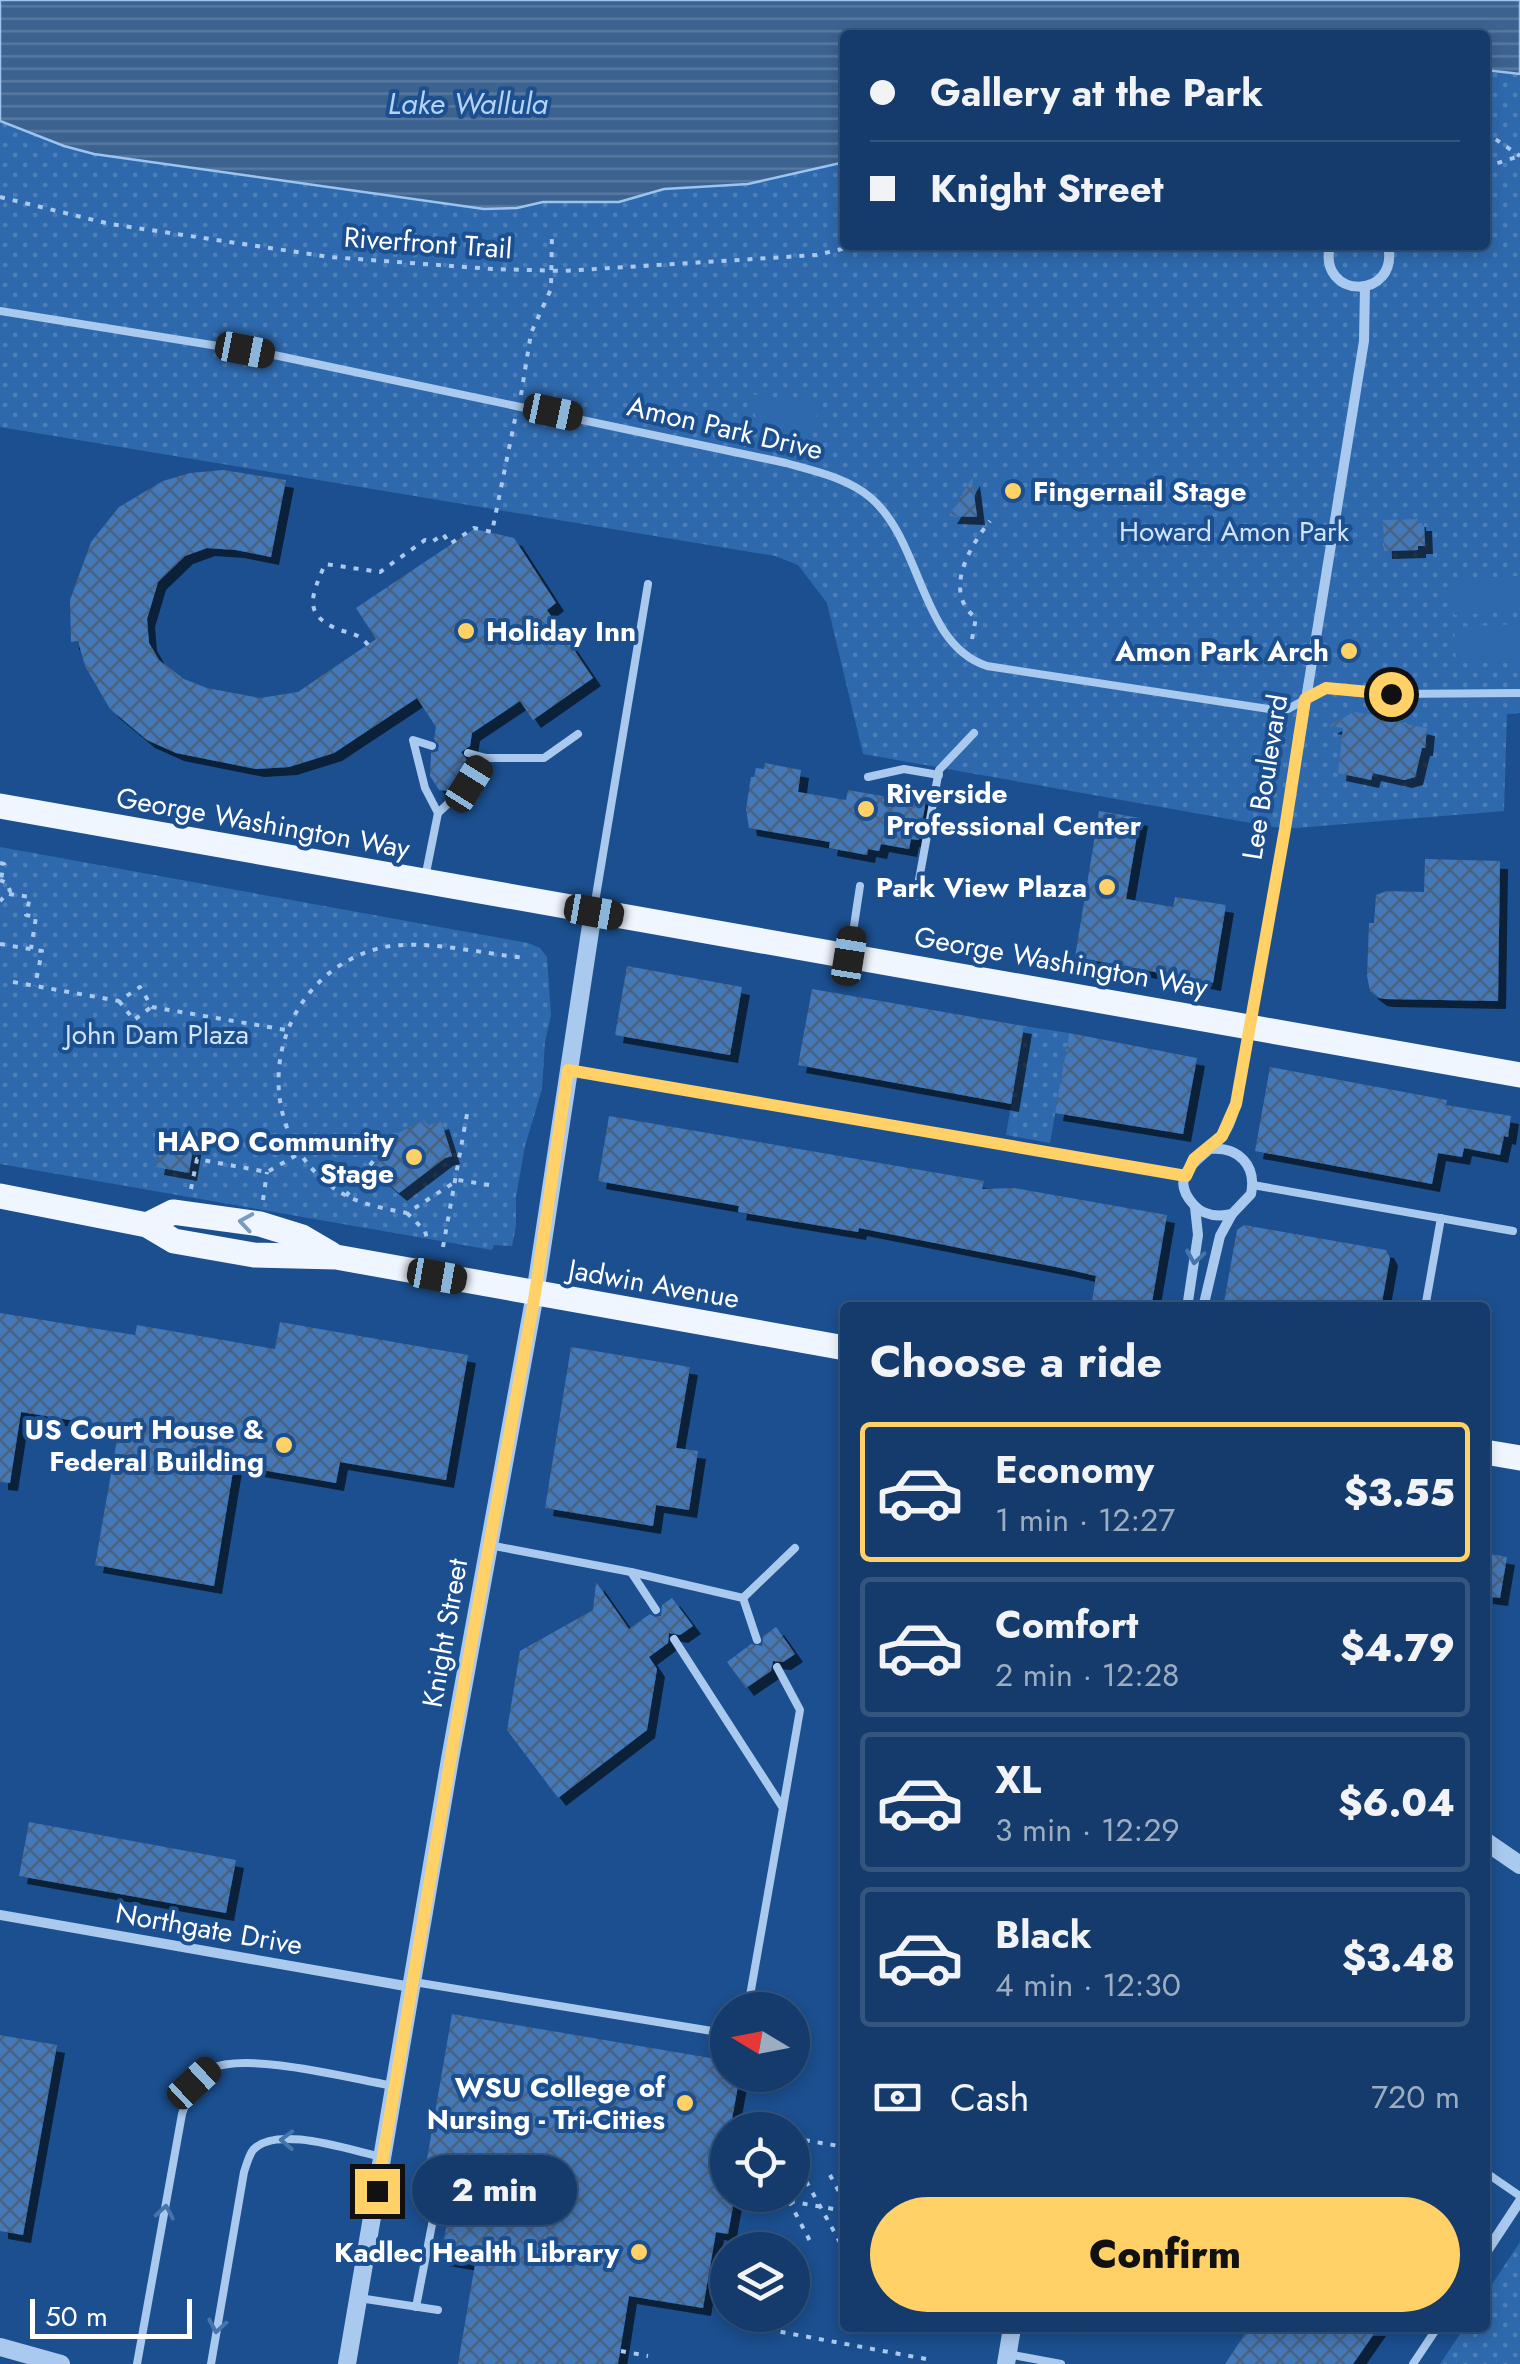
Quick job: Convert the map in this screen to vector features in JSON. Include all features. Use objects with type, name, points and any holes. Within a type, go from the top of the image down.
[{"type":"main road","name":"George Washington Way","points":[[0,806],[1520,1075]]},
{"type":"main road","name":"Jadwin Avenue","points":[[0,1196],[147,1224],[174,1241],[254,1255],[336,1257],[840,1347]]},
{"type":"main road","name":"Jadwin Avenue","points":[[147,1224],[173,1212],[260,1224],[302,1237],[336,1257]]},
{"type":"main road","points":[[1490,1453],[1520,1458]]},
{"type":"street","points":[[1329,250],[1328,259],[1337,278],[1355,287],[1366,286]]},
{"type":"street","name":"Lee Boulevard","points":[[1186,1176],[1194,1159],[1222,1136],[1232,1116],[1364,341],[1366,286],[1375,283],[1388,267],[1388,250]]},
{"type":"street","name":"Knight Street","points":[[347,2364],[535,1294],[594,912]]},
{"type":"street","points":[[1205,1302],[1216,1248],[1232,1214],[1246,1202],[1253,1185],[1248,1164],[1240,1156],[1220,1148],[1209,1149]]},
{"type":"street","points":[[1186,1176],[1188,1198],[1195,1206],[1212,1216],[1232,1214]]},
{"type":"street","points":[[1188,1302],[1198,1235],[1195,1206]]},
{"type":"street","points":[[1490,1844],[1520,1865]]},
{"type":"street","name":"Northgate Drive","points":[[0,1916],[412,1984]]},
{"type":"street","points":[[1490,2246],[1520,2198]]},
{"type":"street","points":[[1007,2359],[1011,2332]]},
{"type":"street","points":[[0,2347],[61,2364]]},
{"type":"lane","name":"Amon Park Drive","points":[[0,311],[216,344],[518,405],[786,462],[849,484],[874,501],[894,524],[948,640],[969,658]]},
{"type":"lane","points":[[594,912],[648,584]]},
{"type":"lane","points":[[969,658],[996,667],[1282,711],[1326,688],[1391,694],[1520,693]]},
{"type":"lane","points":[[916,896],[938,775],[974,733]]},
{"type":"lane","points":[[468,752],[486,758],[544,758],[578,734]]},
{"type":"lane","points":[[432,746],[413,740],[425,788],[438,813]]},
{"type":"lane","points":[[424,882],[438,813],[469,784],[486,758]]},
{"type":"lane","points":[[868,777],[904,769],[938,775]]},
{"type":"lane","points":[[849,956],[860,886]]},
{"type":"lane","points":[[568,1070],[1186,1176]]},
{"type":"lane","points":[[1253,1185],[1513,1231]]},
{"type":"lane","points":[[1426,1302],[1441,1218]]},
{"type":"lane","points":[[489,1545],[743,1598]]},
{"type":"lane","points":[[743,1598],[796,1548]]},
{"type":"lane","points":[[631,1572],[656,1610]]},
{"type":"lane","points":[[743,1598],[757,1640]]},
{"type":"lane","points":[[674,1640],[782,1808]]},
{"type":"lane","points":[[751,1992],[800,1710],[777,1667]]},
{"type":"lane","points":[[412,1984],[710,2031]]},
{"type":"lane","points":[[137,2364],[182,2114],[194,2083],[209,2069],[239,2062],[394,2086]]},
{"type":"lane","points":[[210,2364],[244,2172],[252,2150],[269,2140],[287,2138],[382,2157]]},
{"type":"lane","points":[[1490,2176],[1520,2198]]},
{"type":"lane","points":[[416,2307],[436,2204]]},
{"type":"lane","points":[[358,2298],[438,2310]]},
{"type":"lane","points":[[1413,2364],[1434,2332]]},
{"type":"lane","points":[[1007,2359],[1061,2364]]},
{"type":"path","points":[[1490,135],[1520,156]]},
{"type":"path","points":[[1490,166],[1520,156]]},
{"type":"path","name":"Riverfront Trail","points":[[0,197],[110,224],[330,257],[552,271],[816,256],[840,250]]},
{"type":"path","points":[[368,644],[362,636],[326,624],[314,613],[311,600],[325,564],[380,572],[425,540],[432,542],[442,534],[450,544],[474,528],[492,532],[531,334],[548,298],[552,235]]},
{"type":"path","points":[[969,658],[976,618],[963,601],[963,564],[970,547],[990,521]]},
{"type":"path","points":[[0,863],[4,864],[1,880],[8,885],[10,894]]},
{"type":"path","points":[[0,901],[10,894],[30,898],[26,915],[36,917],[31,949]]},
{"type":"path","points":[[0,944],[42,951],[35,986]]},
{"type":"path","points":[[428,1244],[425,1232],[407,1213],[346,1196],[320,1176],[300,1152],[278,1098],[278,1060],[286,1030],[314,986],[346,962],[380,948],[414,945],[526,958]]},
{"type":"path","points":[[13,982],[119,1001],[134,1020],[152,1007],[286,1030]]},
{"type":"path","points":[[119,1001],[140,988],[152,1007]]},
{"type":"path","points":[[443,1246],[467,1114]]},
{"type":"path","points":[[189,1201],[197,1159],[267,1172],[300,1152]]},
{"type":"path","points":[[346,1196],[378,1155]]},
{"type":"path","points":[[260,1224],[267,1172]]},
{"type":"path","points":[[407,1213],[458,1180],[489,1184]]},
{"type":"path","points":[[810,2141],[840,2146]]},
{"type":"path","points":[[830,2175],[840,2194]]},
{"type":"path","points":[[810,2188],[840,2242]]},
{"type":"path","points":[[810,2204],[840,2209]]},
{"type":"path","points":[[778,2332],[926,2359]]},
{"type":"path","points":[[621,2351],[648,2356]]},
{"type":"green space","name":"Howard Amon Park","points":[[1490,71],[1520,74],[1520,713],[1507,714],[1504,811],[1274,827],[863,754],[827,603],[798,565],[775,556],[0,427],[0,121],[94,154],[484,209],[543,202],[619,202],[664,189],[748,184],[840,163],[840,250],[1490,250]]},
{"type":"green space","points":[[751,394],[822,404],[805,428],[780,433],[759,421]]},
{"type":"green space","points":[[1520,576],[1520,611],[1454,615],[1452,579]]},
{"type":"green space","points":[[1520,624],[1520,659],[1456,663],[1454,627]]},
{"type":"green space","name":"John Dam Plaza","points":[[0,847],[540,948],[547,957],[551,1015],[542,1089],[525,1146],[516,1197],[512,1246],[494,1245],[492,1250],[0,1164]]},
{"type":"green space","points":[[1024,1026],[1069,1033],[1050,1143],[1006,1135]]},
{"type":"green space","points":[[1520,2242],[1520,2364],[1440,2364],[1461,2332],[1490,2332],[1490,2287]]},
{"type":"water","name":"Lake Wallula","points":[[0,0],[1520,0],[1520,74],[1490,71],[1490,30],[840,30],[840,163],[748,184],[664,189],[619,202],[543,202],[484,209],[94,154],[0,121]]},
{"type":"building","name":"Holiday Inn","points":[[223,470],[286,480],[271,557],[207,548],[185,556],[158,582],[147,619],[149,643],[159,660],[184,679],[207,688],[260,698],[298,692],[376,639],[356,608],[474,529],[514,538],[556,603],[547,610],[593,678],[533,720],[520,701],[472,733],[470,746],[461,752],[467,760],[464,779],[447,791],[439,790],[430,776],[431,753],[438,751],[439,745],[434,739],[436,727],[417,698],[334,753],[289,767],[256,769],[176,753],[147,740],[110,709],[85,666],[78,641],[71,642],[70,600],[91,542],[119,507],[163,481]]},
{"type":"building","points":[[972,478],[977,517],[949,516]]},
{"type":"building","points":[[1418,519],[1418,523],[1424,523],[1425,546],[1418,546],[1418,550],[1384,551],[1383,520]]},
{"type":"building","points":[[1353,712],[1397,718],[1396,722],[1427,728],[1415,777],[1404,780],[1373,773],[1371,780],[1338,773],[1343,728],[1329,726]]},
{"type":"building","name":"Riverside Professional Center","points":[[765,763],[801,770],[798,792],[846,800],[848,790],[888,797],[890,783],[928,789],[919,840],[911,839],[909,849],[881,844],[879,851],[868,849],[867,855],[829,848],[830,842],[749,828],[746,809],[751,777],[756,768],[764,769]]},
{"type":"building","points":[[1099,811],[1140,818],[1126,899],[1173,907],[1175,897],[1226,905],[1213,983],[1075,957]]},
{"type":"building","points":[[1425,859],[1500,861],[1498,1001],[1385,999],[1370,991],[1369,923],[1374,923],[1376,895],[1387,891],[1424,892]]},
{"type":"building","points":[[627,966],[742,987],[730,1055],[615,1035]]},
{"type":"building","points":[[812,989],[1024,1026],[1011,1104],[798,1065]]},
{"type":"building","points":[[1069,1033],[1197,1058],[1183,1134],[1055,1113]]},
{"type":"building","points":[[1270,1067],[1511,1116],[1508,1137],[1504,1136],[1500,1155],[1464,1148],[1462,1157],[1438,1153],[1432,1184],[1255,1151]]},
{"type":"building","points":[[609,1116],[984,1181],[982,1189],[1014,1188],[1167,1215],[1152,1302],[1092,1302],[1096,1276],[859,1228],[858,1232],[738,1212],[739,1206],[598,1181]]},
{"type":"building","name":"HAPO Community Stage","points":[[424,1120],[427,1126],[441,1121],[452,1156],[399,1193],[371,1169],[381,1158],[376,1153],[398,1133]]},
{"type":"building","points":[[162,1136],[194,1142],[189,1173],[156,1167]]},
{"type":"building","points":[[1244,1225],[1386,1250],[1390,1258],[1382,1302],[1224,1302],[1237,1230]]},
{"type":"building","name":"US Court House & Federal Building","points":[[0,1313],[135,1335],[137,1325],[275,1349],[280,1322],[468,1355],[446,1480],[340,1462],[336,1483],[234,1465],[214,1586],[95,1565],[119,1428],[21,1412],[10,1483],[0,1482]]},
{"type":"building","points":[[571,1347],[690,1367],[676,1448],[698,1451],[689,1510],[656,1505],[653,1526],[545,1508]]},
{"type":"building","points":[[1490,1554],[1507,1557],[1500,1598],[1490,1597]]},
{"type":"building","points":[[596,1582],[629,1629],[650,1614],[661,1616],[662,1605],[672,1598],[693,1626],[680,1635],[669,1633],[668,1643],[649,1657],[657,1669],[647,1730],[558,1798],[507,1730],[520,1651],[593,1610]]},
{"type":"building","points":[[776,1627],[795,1654],[783,1662],[773,1661],[771,1671],[746,1688],[727,1662],[751,1644],[762,1646],[763,1636]]},
{"type":"building","points":[[29,1822],[236,1860],[226,1913],[19,1876]]},
{"type":"building","points":[[452,2014],[710,2058],[710,2092],[737,2092],[733,2112],[710,2112],[710,2212],[732,2212],[728,2232],[710,2232],[710,2267],[703,2308],[629,2296],[618,2364],[458,2364],[475,2264],[441,2258],[452,2193],[422,2188]]},
{"type":"building","points":[[0,2035],[57,2045],[23,2235],[0,2231]]},
{"type":"building","points":[[1246,2332],[1375,2332],[1353,2364],[1225,2364]]},
{"type":"place","name":"Fingernail Stage","points":[[1013,491]]},
{"type":"place","name":"Holiday Inn","points":[[466,631]]},
{"type":"place","name":"Amon Park Arch","points":[[1349,651]]},
{"type":"place","name":"Riverside Professional Center","points":[[866,809]]},
{"type":"place","name":"Park View Plaza","points":[[1107,887]]},
{"type":"place","name":"HAPO Community Stage","points":[[414,1157]]},
{"type":"place","name":"US Court House & Federal Building","points":[[284,1445]]},
{"type":"place","name":"WSU College of Nursing - Tri-Cities","points":[[685,2103]]},
{"type":"place","name":"Kadlec Health Library","points":[[639,2252]]},
{"type":"route","points":[[377,2191],[535,1294],[568,1070],[1186,1176],[1194,1159],[1222,1136],[1236,1104],[1305,699],[1326,688],[1391,694]]}]
